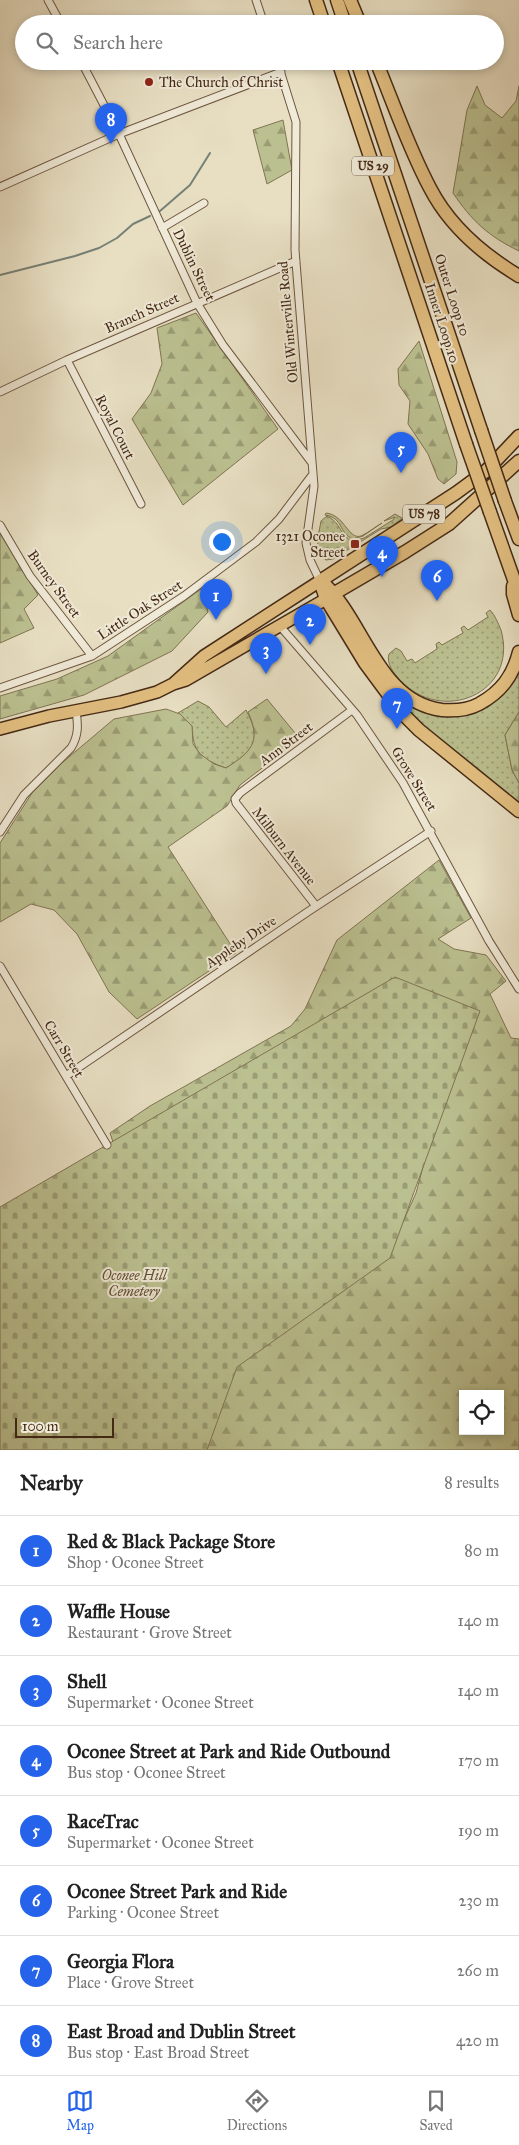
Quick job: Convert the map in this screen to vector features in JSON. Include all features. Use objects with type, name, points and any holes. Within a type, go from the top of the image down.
[{"type":"highway","points":[[316,0],[321,15]]},
{"type":"highway","points":[[337,0],[342,15]]},
{"type":"highway","points":[[350,0],[356,15]]},
{"type":"highway","name":"Inner Loop 10","points":[[341,70],[466,444],[519,594]]},
{"type":"highway","name":"Outer Loop 10","points":[[360,70],[519,539]]},
{"type":"highway","points":[[380,70],[430,189],[466,235],[493,259],[519,276]]},
{"type":"highway","name":"US 78","points":[[320,580],[456,493],[486,471],[519,436]]},
{"type":"highway","points":[[330,596],[405,552],[456,519],[519,461]]},
{"type":"highway","points":[[505,501],[519,515]]},
{"type":"highway","points":[[513,576],[513,594],[519,616]]},
{"type":"highway","points":[[320,580],[365,663],[402,713],[419,730],[519,811]]},
{"type":"highway","points":[[348,585],[348,604],[354,626]]},
{"type":"highway","points":[[330,596],[401,692],[410,700],[433,709],[460,710],[488,699],[509,679],[519,652]]},
{"type":"main road","points":[[173,684],[204,656],[320,580]]},
{"type":"main road","points":[[0,729],[157,692],[186,680],[330,596]]},
{"type":"street","points":[[48,0],[56,15]]},
{"type":"street","points":[[256,0],[261,15]]},
{"type":"street","name":"Dublin Street","points":[[85,70],[119,134],[197,303],[223,345],[313,463]]},
{"type":"street","points":[[0,187],[119,134],[281,72]]},
{"type":"street","name":"Old Winterville Road","points":[[281,72],[296,122],[296,261],[314,474],[306,543],[310,560],[320,580]]},
{"type":"street","points":[[162,228],[204,203]]},
{"type":"street","name":"Branch Street","points":[[0,392],[67,360],[296,261]]},
{"type":"street","name":"Royal Court","points":[[67,360],[141,504]]},
{"type":"street","name":"Little Oak Street","points":[[0,688],[92,656],[184,596],[256,542],[279,519],[314,474]]},
{"type":"street","name":"Burney Street","points":[[0,525],[30,576],[92,656]]},
{"type":"street","name":"Grove Street","points":[[279,625],[352,710],[403,783],[431,831],[489,941],[519,988]]},
{"type":"street","points":[[0,832],[24,795],[71,748],[76,739],[78,726],[76,710]]},
{"type":"street","name":"Ann Street","points":[[235,799],[240,793],[352,710]]},
{"type":"street","name":"Milburn Avenue","points":[[235,799],[253,827],[316,906]]},
{"type":"street","name":"Appleby Drive","points":[[66,1076],[316,906],[431,831]]},
{"type":"street","name":"Carr Street","points":[[0,966],[107,1145]]},
{"type":"green space","points":[[477,86],[485,105],[502,118],[516,101],[519,86],[519,251],[498,240],[474,220],[453,193],[467,110]]},
{"type":"green space","points":[[283,120],[292,170],[267,184],[253,130]]},
{"type":"green space","points":[[196,313],[278,429],[183,505],[132,419],[151,393],[162,364],[157,328]]},
{"type":"green space","points":[[419,341],[457,462],[456,474],[444,484],[438,479],[428,454],[408,424],[410,401],[399,385],[398,369]]},
{"type":"green space","points":[[326,513],[338,518],[349,531],[357,536],[364,535],[382,523],[363,536],[353,539],[345,533],[335,519],[325,515]]},
{"type":"green space","points":[[395,514],[402,518],[392,527],[381,529],[333,559],[326,560],[319,554],[316,533],[319,532],[321,521],[327,516],[335,522],[348,539],[353,541],[364,538],[393,520],[395,517],[384,521]]},
{"type":"green space","points":[[0,533],[38,595],[24,609],[34,628],[0,643]]},
{"type":"green space","points":[[201,589],[208,612],[172,651],[84,695],[0,719],[0,696],[57,679],[108,656]]},
{"type":"green space","points":[[490,610],[501,630],[504,652],[499,671],[488,686],[473,696],[455,701],[436,700],[417,693],[400,680],[391,668],[388,658],[389,654],[396,648],[401,651],[407,661],[412,659],[415,663],[437,649],[436,644],[439,642],[442,645],[463,633],[461,628],[464,626],[468,630],[488,617],[486,613]]},
{"type":"green space","points":[[519,667],[519,712],[505,735],[512,770],[519,783],[519,806],[446,750],[392,695],[395,692],[459,713]]},
{"type":"green space","points":[[267,699],[300,739],[240,785],[227,806],[168,847],[236,953],[137,1019],[109,992],[77,934],[54,910],[31,904],[0,922],[0,843],[32,793],[63,762],[114,719],[166,709],[180,714],[192,726],[193,744],[200,754],[214,764],[226,768],[242,757],[252,745],[254,731],[248,712]]},
{"type":"green space","points":[[198,701],[209,707],[226,727],[246,710],[251,721],[254,737],[249,750],[226,768],[200,754],[194,743],[192,726],[178,713]]},
{"type":"green space","points":[[519,712],[519,783],[512,770],[505,735]]},
{"type":"green space","points":[[439,860],[471,918],[438,939],[454,949],[486,955],[506,981],[490,994],[511,1038],[519,1039],[519,1450],[71,1450],[390,1251],[416,1193],[437,1115],[114,1145],[110,1133],[150,1106],[291,1026],[305,1009],[337,940]]},
{"type":"green space","name":"Oconee Hill Cemetery","points":[[395,977],[480,1011],[390,1258],[237,1367],[207,1450],[0,1450],[0,1207]]},
{"type":"waterway","points":[[160,211],[190,185],[210,153]]},
{"type":"waterway","points":[[0,275],[99,248],[117,238],[133,224],[150,216]]},
{"type":"place","name":"The Church of Christ","points":[[149,82]]},
{"type":"place","name":"East Broad and Dublin Street","points":[[111,144]]},
{"type":"place","name":"RaceTrac","points":[[401,473]]},
{"type":"place","name":"1321 Oconee Street","points":[[355,544]]},
{"type":"place","name":"Oconee Street at Park and Ride Outbound","points":[[382,577]]},
{"type":"place","name":"Oconee Street Park and Ride","points":[[437,601]]},
{"type":"place","name":"Red & Black Package Store","points":[[216,620]]},
{"type":"place","name":"Waffle House","points":[[310,645]]},
{"type":"place","name":"Shell","points":[[266,674]]},
{"type":"place","name":"Georgia Flora","points":[[397,729]]}]
